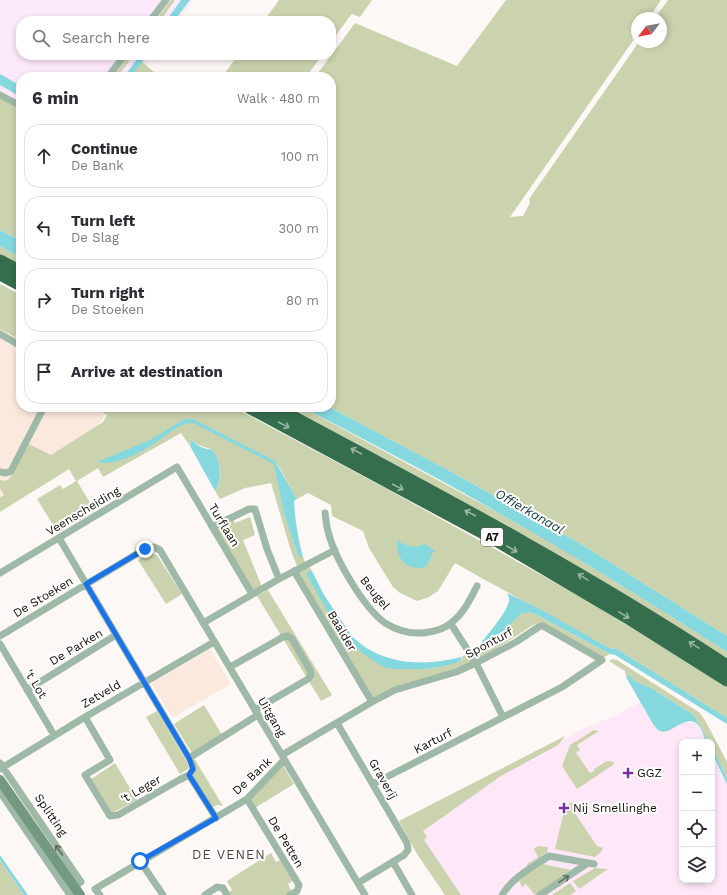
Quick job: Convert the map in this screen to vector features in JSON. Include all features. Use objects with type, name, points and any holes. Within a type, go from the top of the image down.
[{"type":"highway","points":[[0,261],[16,269]]},
{"type":"highway","points":[[0,274],[16,282]]},
{"type":"highway","name":"A7","points":[[258,412],[497,540],[630,619],[727,680]]},
{"type":"highway","name":"A7","points":[[283,412],[486,521],[552,559],[727,666]]},
{"type":"main road","name":"Splitting","points":[[0,780],[76,890]]},
{"type":"street","points":[[154,16],[166,0]]},
{"type":"street","points":[[112,72],[121,60]]},
{"type":"street","points":[[0,95],[16,103]]},
{"type":"street","points":[[0,334],[16,343]]},
{"type":"street","points":[[0,472],[6,473],[11,471],[41,412]]},
{"type":"street","name":"Turflaan","points":[[177,467],[252,594]]},
{"type":"street","name":"Veenscheiding","points":[[0,573],[177,467]]},
{"type":"street","points":[[212,526],[249,509],[255,509],[267,550],[279,579]]},
{"type":"street","name":"Beugel","points":[[325,513],[328,532],[350,581],[371,609],[385,622],[397,629],[410,633],[424,633],[436,631],[451,624],[466,608],[477,586]]},
{"type":"street","points":[[59,538],[189,758],[193,769],[189,775],[216,818]]},
{"type":"street","name":"De Stoeken","points":[[0,636],[145,549],[154,547],[160,550]]},
{"type":"street","name":"Uitgang","points":[[160,550],[365,895]]},
{"type":"street","points":[[203,623],[294,570],[335,550]]},
{"type":"street","name":"Baalder","points":[[294,570],[372,702]]},
{"type":"street","points":[[451,624],[476,663],[503,717]]},
{"type":"street","name":"Sponturf","points":[[337,723],[395,690],[456,672],[516,642],[537,627],[543,626],[602,660],[562,688]]},
{"type":"street","name":"De Parken","points":[[27,690],[116,635]]},
{"type":"street","points":[[189,758],[308,679],[311,675],[310,670],[292,639],[288,636],[283,637],[230,667]]},
{"type":"street","name":"Zetveld","points":[[1,766],[84,716],[214,642]]},
{"type":"street","name":"'t Lot","points":[[0,644],[54,735]]},
{"type":"street","name":"Karturf","points":[[373,784],[562,688]]},
{"type":"street","name":"'t Leger","points":[[84,716],[110,760],[85,775],[110,816],[118,815],[189,775]]},
{"type":"street","points":[[283,757],[337,723]]},
{"type":"street","name":"Graverij","points":[[337,723],[408,844],[408,850],[404,855],[358,883]]},
{"type":"street","name":"De Bank","points":[[100,895],[95,889],[246,799],[283,757]]},
{"type":"street","name":"Splitting","points":[[1,766],[76,890]]},
{"type":"street","points":[[0,792],[76,890]]},
{"type":"street","name":"De Petten","points":[[246,799],[299,885],[297,890],[290,895]]},
{"type":"street","points":[[502,895],[507,887],[518,876],[549,856],[591,864],[540,895]]},
{"type":"street","points":[[140,861],[163,895]]},
{"type":"street","points":[[393,862],[412,895]]},
{"type":"street","points":[[205,895],[217,887],[223,888],[227,895]]},
{"type":"shaded area","points":[[0,0],[193,0],[182,16],[16,16],[16,60],[149,60],[141,72],[16,72],[16,228],[0,220]]},
{"type":"shaded area","points":[[0,298],[16,307],[16,412],[107,412],[72,460],[0,503]]},
{"type":"shaded area","points":[[210,649],[231,684],[172,718],[151,683]]},
{"type":"shaded area","name":"Nij Smellinghe","points":[[652,696],[698,725],[705,739],[679,739],[679,883],[715,883],[715,758],[727,782],[727,895],[454,895],[416,830],[510,767],[591,725],[617,715]]},
{"type":"green space","points":[[171,0],[175,0],[164,16],[159,16]]},
{"type":"green space","points":[[279,0],[372,0],[360,17],[352,14],[336,35],[336,16],[268,16]]},
{"type":"green space","points":[[506,0],[661,0],[653,12],[631,12],[631,44],[510,217],[523,216],[530,203],[529,199],[635,48],[667,48],[667,12],[659,12],[668,0],[727,0],[727,636],[581,544],[459,476],[336,411],[336,72],[319,72],[328,60],[336,60],[336,49],[355,23],[457,66]]},
{"type":"green space","points":[[126,60],[130,60],[121,72],[117,72]]},
{"type":"green space","points":[[234,60],[318,60],[310,72],[226,72]]},
{"type":"green space","points":[[142,62],[154,72],[134,72]]},
{"type":"green space","points":[[0,98],[16,106],[16,238],[0,230]]},
{"type":"green space","points":[[0,246],[16,255],[16,263],[0,254]]},
{"type":"green space","points":[[0,284],[16,292],[16,337],[0,329]]},
{"type":"green space","points":[[102,412],[242,412],[387,489],[586,600],[727,687],[727,718],[617,649],[609,648],[455,563],[438,591],[429,597],[417,601],[400,593],[393,587],[369,548],[363,531],[332,516],[331,505],[308,493],[297,499],[278,465],[275,464],[284,514],[299,556],[303,557],[305,562],[297,566],[291,551],[271,483],[245,488],[220,499],[215,491],[220,477],[216,454],[211,449],[197,444],[191,439],[190,446],[181,433],[103,477],[98,468],[77,481],[95,511],[58,533],[37,499],[60,485],[63,489],[76,481],[69,469],[0,512],[0,498],[4,495],[0,488],[0,480],[6,481],[10,478],[29,444],[51,455],[103,422],[107,415]],"holes":[[[396,541],[409,547],[418,547],[398,551]]]},
{"type":"green space","points":[[290,412],[311,412],[547,540],[665,612],[727,652],[727,661]]},
{"type":"green space","points":[[250,517],[255,535],[243,540],[262,587],[253,592],[215,528],[233,519],[235,523]]},
{"type":"green space","points":[[150,553],[157,555],[182,594],[166,604],[138,560]]},
{"type":"green space","points":[[309,566],[312,571],[310,571],[353,645],[392,668],[436,668],[461,661],[461,657],[477,649],[480,651],[524,612],[537,615],[610,654],[602,658],[541,622],[533,625],[479,660],[375,698],[372,696],[298,574],[298,571]]},
{"type":"green space","points":[[268,590],[332,695],[321,701],[257,596]]},
{"type":"green space","points":[[613,659],[617,660],[700,713],[715,739],[707,739],[694,715],[651,688],[633,681],[630,675],[626,677],[625,671],[609,661]]},
{"type":"green space","points":[[204,705],[222,735],[192,753],[174,724]]},
{"type":"green space","points":[[157,711],[189,766],[188,769],[180,774],[146,717]]},
{"type":"green space","points":[[594,730],[599,731],[577,745],[580,750],[576,753],[590,773],[607,761],[614,762],[613,765],[577,789],[562,766],[570,745]]},
{"type":"green space","points":[[565,736],[558,745],[501,776],[423,831],[427,837],[424,840],[461,895],[445,895],[417,854],[399,821]]},
{"type":"green space","points":[[715,739],[727,762],[727,778],[715,753]]},
{"type":"green space","points":[[194,758],[223,806],[218,805],[212,807],[194,781]]},
{"type":"green space","points":[[115,763],[137,800],[112,813],[90,780]]},
{"type":"green space","points":[[283,765],[294,784],[255,808],[250,800]]},
{"type":"green space","points":[[572,802],[577,809],[572,809],[597,846],[603,848],[595,857],[555,849],[565,807]]},
{"type":"green space","points":[[538,846],[548,847],[547,853],[527,866],[527,864],[538,857],[534,849]]},
{"type":"green space","points":[[271,853],[276,862],[280,860],[293,881],[288,884],[292,892],[287,895],[230,895],[228,893],[232,890],[227,881]]},
{"type":"green space","points":[[0,860],[24,895],[0,895]]},
{"type":"green space","points":[[543,864],[571,870],[535,895],[526,884],[522,887],[519,881],[528,873]]},
{"type":"green space","points":[[595,868],[608,869],[579,889],[573,881]]},
{"type":"green space","points":[[570,883],[576,891],[570,895],[552,895]]},
{"type":"water","points":[[181,0],[190,0],[178,16],[170,16]]},
{"type":"water","points":[[136,60],[144,60],[134,72],[128,72]]},
{"type":"water","points":[[0,74],[16,83],[16,94],[0,85]]},
{"type":"water","points":[[0,230],[16,238],[16,255],[0,246]]},
{"type":"water","points":[[336,411],[446,469],[581,544],[727,636],[727,652],[613,580],[424,471],[312,412],[336,412]]},
{"type":"water","points":[[185,419],[193,419],[275,461],[297,499],[294,501],[295,515],[303,557],[299,557],[284,514],[274,464],[193,423],[188,423],[178,427],[149,447],[128,458],[114,462],[99,463],[99,461],[150,440]]},
{"type":"water","points":[[191,439],[200,446],[212,450],[216,454],[220,477],[215,491],[190,446]]},
{"type":"water","points":[[396,540],[410,546],[425,544],[436,552],[432,553],[427,565],[424,567],[417,568],[409,566],[401,559]]},
{"type":"water","points":[[312,571],[324,595],[352,636],[363,646],[389,658],[403,661],[432,662],[461,657],[461,661],[449,665],[424,669],[393,669],[383,667],[352,644],[343,634],[328,612],[308,577],[307,573]]},
{"type":"water","points":[[507,593],[542,610],[609,648],[617,649],[727,718],[727,724],[615,655],[610,654],[531,613],[525,612],[521,614],[484,650],[479,651],[477,648],[496,624],[508,604],[509,597]]},
{"type":"water","points":[[630,675],[634,681],[651,688],[694,715],[707,739],[705,739],[698,725],[689,721],[664,732],[658,730],[626,677]]},
{"type":"water","points":[[715,753],[727,778],[727,784],[715,759]]},
{"type":"water","points":[[0,855],[28,895],[24,895],[0,860]]},
{"type":"place","name":"GGZ","points":[[628,773]]},
{"type":"place","name":"Nij Smellinghe","points":[[564,808]]},
{"type":"district","name":"DE VENEN","points":[[229,854]]},
{"type":"route","points":[[140,861],[216,818],[189,775],[193,769],[192,762],[86,584],[145,549]]},
{"type":"water label","name":"Offierkanaal","points":[[530,511]]}]
